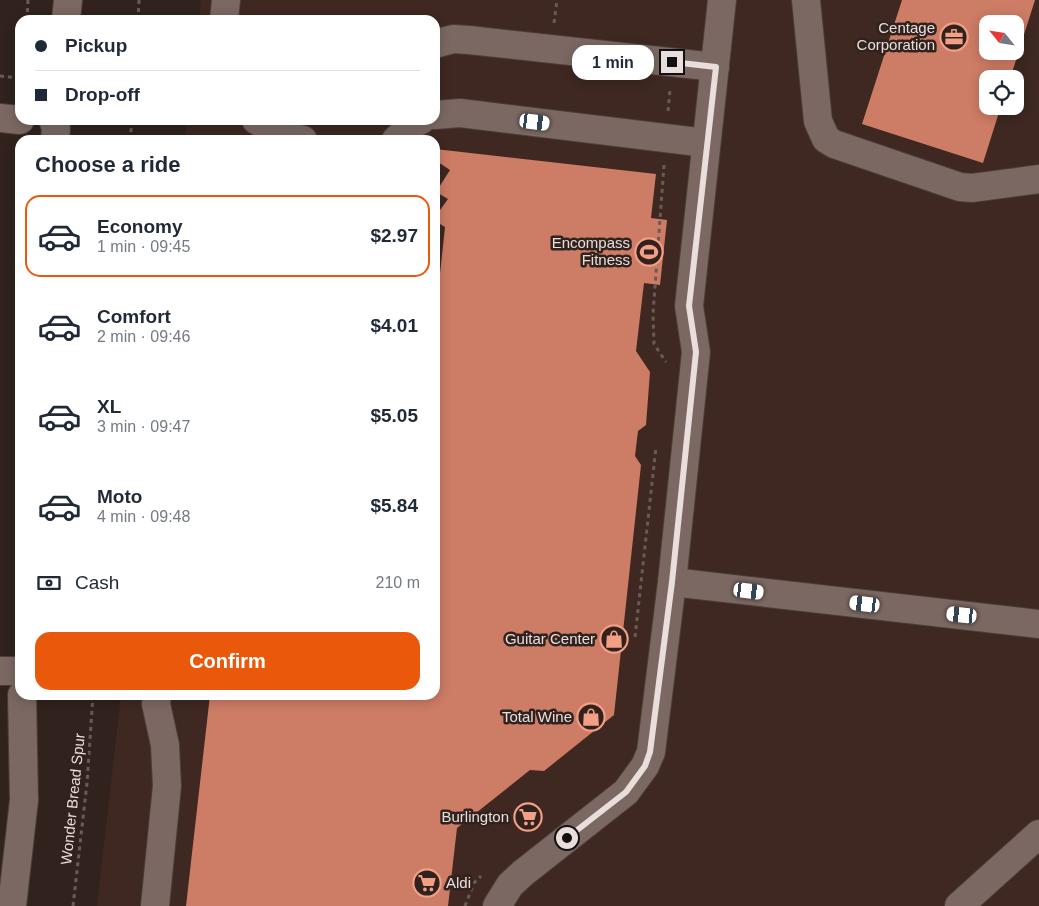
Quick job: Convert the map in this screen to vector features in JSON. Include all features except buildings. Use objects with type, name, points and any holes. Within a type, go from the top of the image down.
[{"type":"lane","points":[[66,15],[68,0]]},
{"type":"lane","points":[[224,15],[226,0]]},
{"type":"lane","points":[[498,906],[510,885],[523,873],[626,792],[645,766],[652,744],[672,582],[696,352],[689,306],[722,0]]},
{"type":"lane","points":[[806,0],[818,121],[826,139],[834,144],[960,188],[1039,179]]},
{"type":"lane","points":[[440,43],[453,39],[469,40],[716,67]]},
{"type":"lane","points":[[440,115],[460,113],[706,143]]},
{"type":"lane","points":[[0,118],[15,119]]},
{"type":"lane","points":[[264,125],[275,132],[286,135]]},
{"type":"lane","points":[[401,135],[412,125]]},
{"type":"lane","points":[[672,582],[1039,624]]},
{"type":"lane","points":[[0,671],[15,671]]},
{"type":"lane","points":[[12,906],[24,800],[22,700]]},
{"type":"lane","points":[[155,906],[168,786],[167,767],[156,700]]},
{"type":"lane","points":[[959,906],[1039,834]]},
{"type":"path","points":[[27,15],[28,0]]},
{"type":"path","points":[[138,15],[139,0]]},
{"type":"path","points":[[0,76],[15,78]]},
{"type":"path","points":[[664,168],[653,314],[654,344],[667,363]]},
{"type":"path","points":[[634,642],[648,504],[657,438]]},
{"type":"path","name":"Wonder Bread Spur","points":[[73,906],[87,783],[92,700]]},
{"type":"path","points":[[466,906],[474,883],[487,870]]},
{"type":"shaded area","points":[[201,0],[1039,0],[1039,906],[97,906],[120,700],[440,700],[440,135],[186,135],[186,125],[440,125],[440,15],[200,15]]},
{"type":"place","name":"Centage Corporation","points":[[954,37]]},
{"type":"place","name":"Encompass Fitness","points":[[649,252]]},
{"type":"place","name":"Guitar Center","points":[[614,639]]},
{"type":"place","name":"Total Wine","points":[[591,717]]},
{"type":"place","name":"Burlington","points":[[528,817]]},
{"type":"place","name":"Aldi","points":[[427,883]]},
{"type":"route","points":[[567,838],[626,792],[637,778],[645,766],[650,752],[656,712],[672,582],[696,352],[689,306],[716,67],[672,62]]}]
